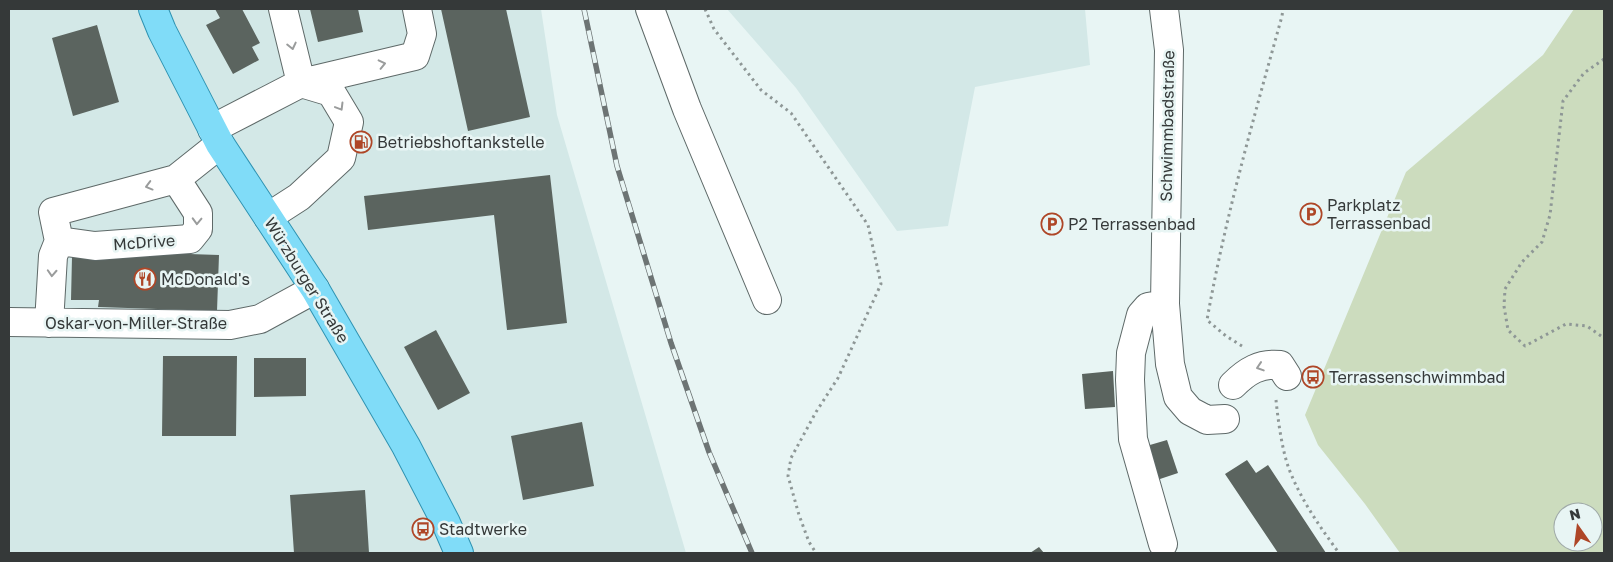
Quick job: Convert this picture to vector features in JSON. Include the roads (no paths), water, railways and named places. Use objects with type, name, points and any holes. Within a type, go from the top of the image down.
[{"type":"main road","name":"Würzburger Straße","points":[[153,9],[162,31],[216,136],[315,289],[406,446],[446,523],[459,553]]},
{"type":"street","points":[[283,9],[301,83]]},
{"type":"street","points":[[49,323],[53,256],[59,241],[53,212],[176,179],[216,136],[301,83],[415,56],[422,34],[417,9]]},
{"type":"street","points":[[650,9],[687,109],[767,300]]},
{"type":"street","name":"Schwimmbadstraße","points":[[1164,9],[1169,50],[1165,304],[1170,364],[1178,397],[1190,411],[1207,420],[1225,420]]},
{"type":"street","points":[[268,217],[299,197],[342,158],[349,122],[331,92],[301,83]]},
{"type":"street","name":"McDrive","points":[[59,241],[95,246],[190,239],[198,229],[198,214],[176,179]]},
{"type":"street","name":"Oskar-von-Miller-Straße","points":[[9,322],[230,325],[260,319],[315,289]]},
{"type":"street","points":[[1163,544],[1133,439],[1130,380],[1131,353],[1141,314],[1148,307],[1165,304]]},
{"type":"street","points":[[1233,385],[1244,374],[1260,366],[1270,364],[1280,365],[1287,376]]},
{"type":"railway","points":[[584,9],[617,166],[671,343],[709,452],[752,553]]},
{"type":"place","name":"Betriebshoftankstelle","points":[[361,142]]},
{"type":"place","name":"Parkplatz Terrassenbad","points":[[1311,214]]},
{"type":"place","name":"P2 Terrassenbad","points":[[1052,224]]},
{"type":"place","name":"McDonald's","points":[[145,279]]},
{"type":"place","name":"Terrassenschwimmbad","points":[[1313,377]]},
{"type":"place","name":"Stadtwerke","points":[[423,529]]}]
